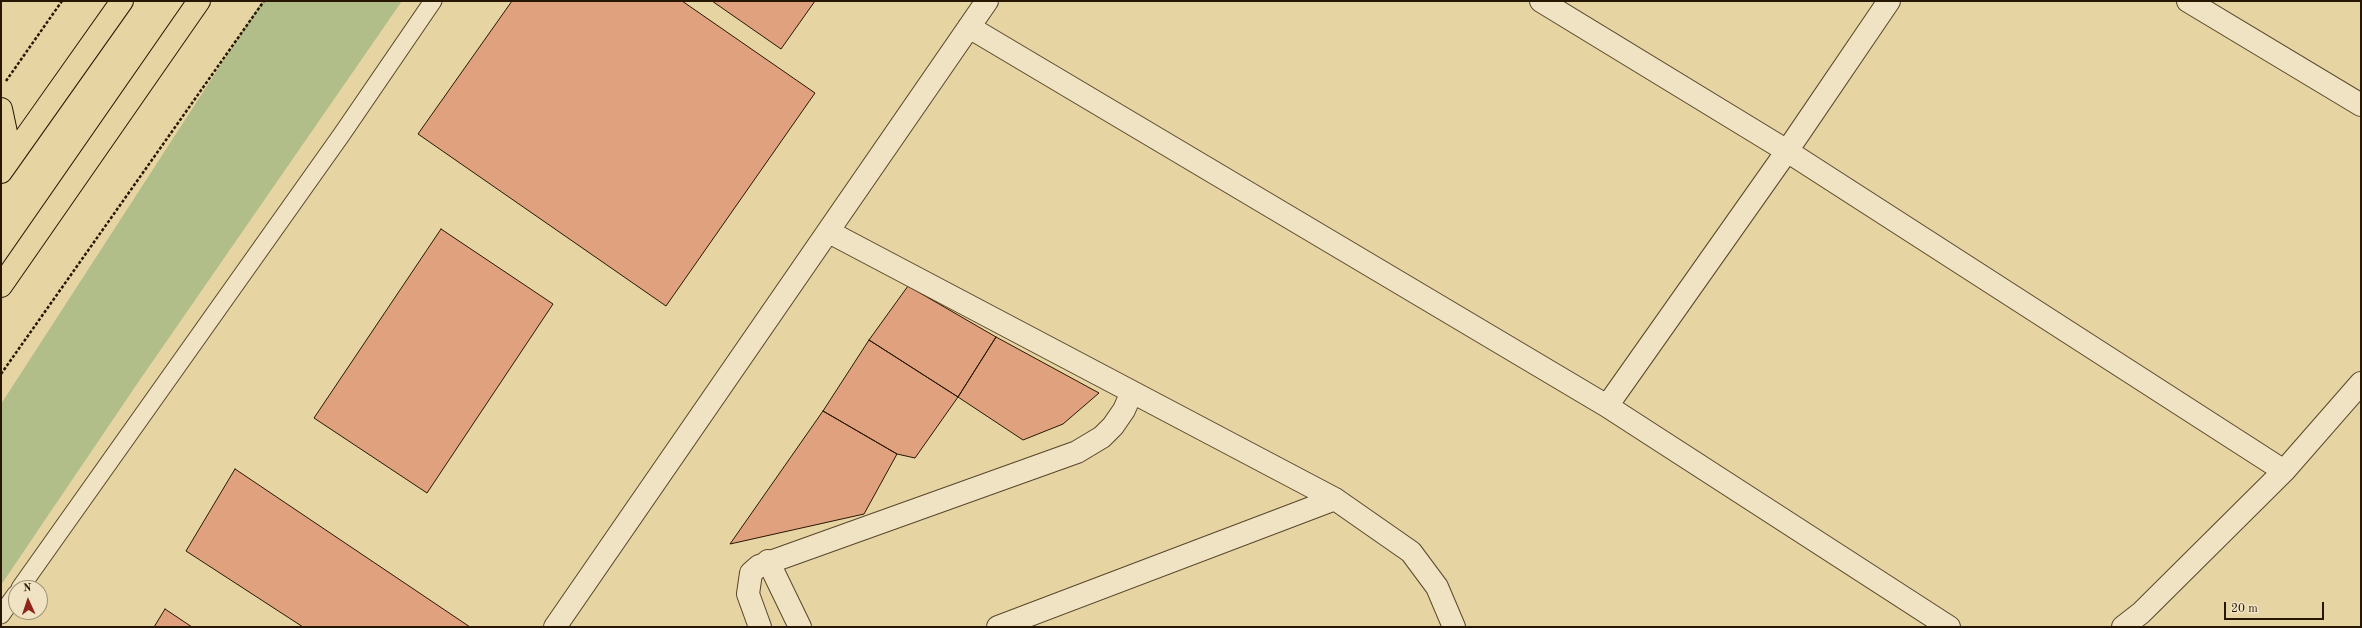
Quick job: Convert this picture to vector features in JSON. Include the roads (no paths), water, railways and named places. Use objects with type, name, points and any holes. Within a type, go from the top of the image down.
[{"type":"highway","points":[[4,166],[122,1]]},
{"type":"highway","points":[[1,286],[198,1]]},
{"type":"highway","points":[[1,109],[4,166]]},
{"type":"street","points":[[555,627],[987,1]]},
{"type":"street","points":[[1540,1],[1787,152],[2284,471]]},
{"type":"street","points":[[1607,406],[1787,152],[1889,1]]},
{"type":"street","points":[[2188,1],[2361,106]]},
{"type":"street","points":[[969,27],[1607,406],[1949,627]]},
{"type":"street","points":[[828,232],[1335,499],[1411,552],[1437,587],[1454,627]]},
{"type":"street","points":[[2123,627],[2141,613],[2284,471],[2361,383]]},
{"type":"street","points":[[760,627],[748,594],[748,583],[752,573],[768,561],[1077,452],[1096,441],[1113,426],[1124,410],[1132,392]]},
{"type":"street","points":[[998,627],[1030,621],[1335,499]]},
{"type":"street","points":[[768,561],[800,627]]},
{"type":"lane","points":[[26,580],[342,134],[433,1]]},
{"type":"lane","points":[[1,615],[8,605]]}]
